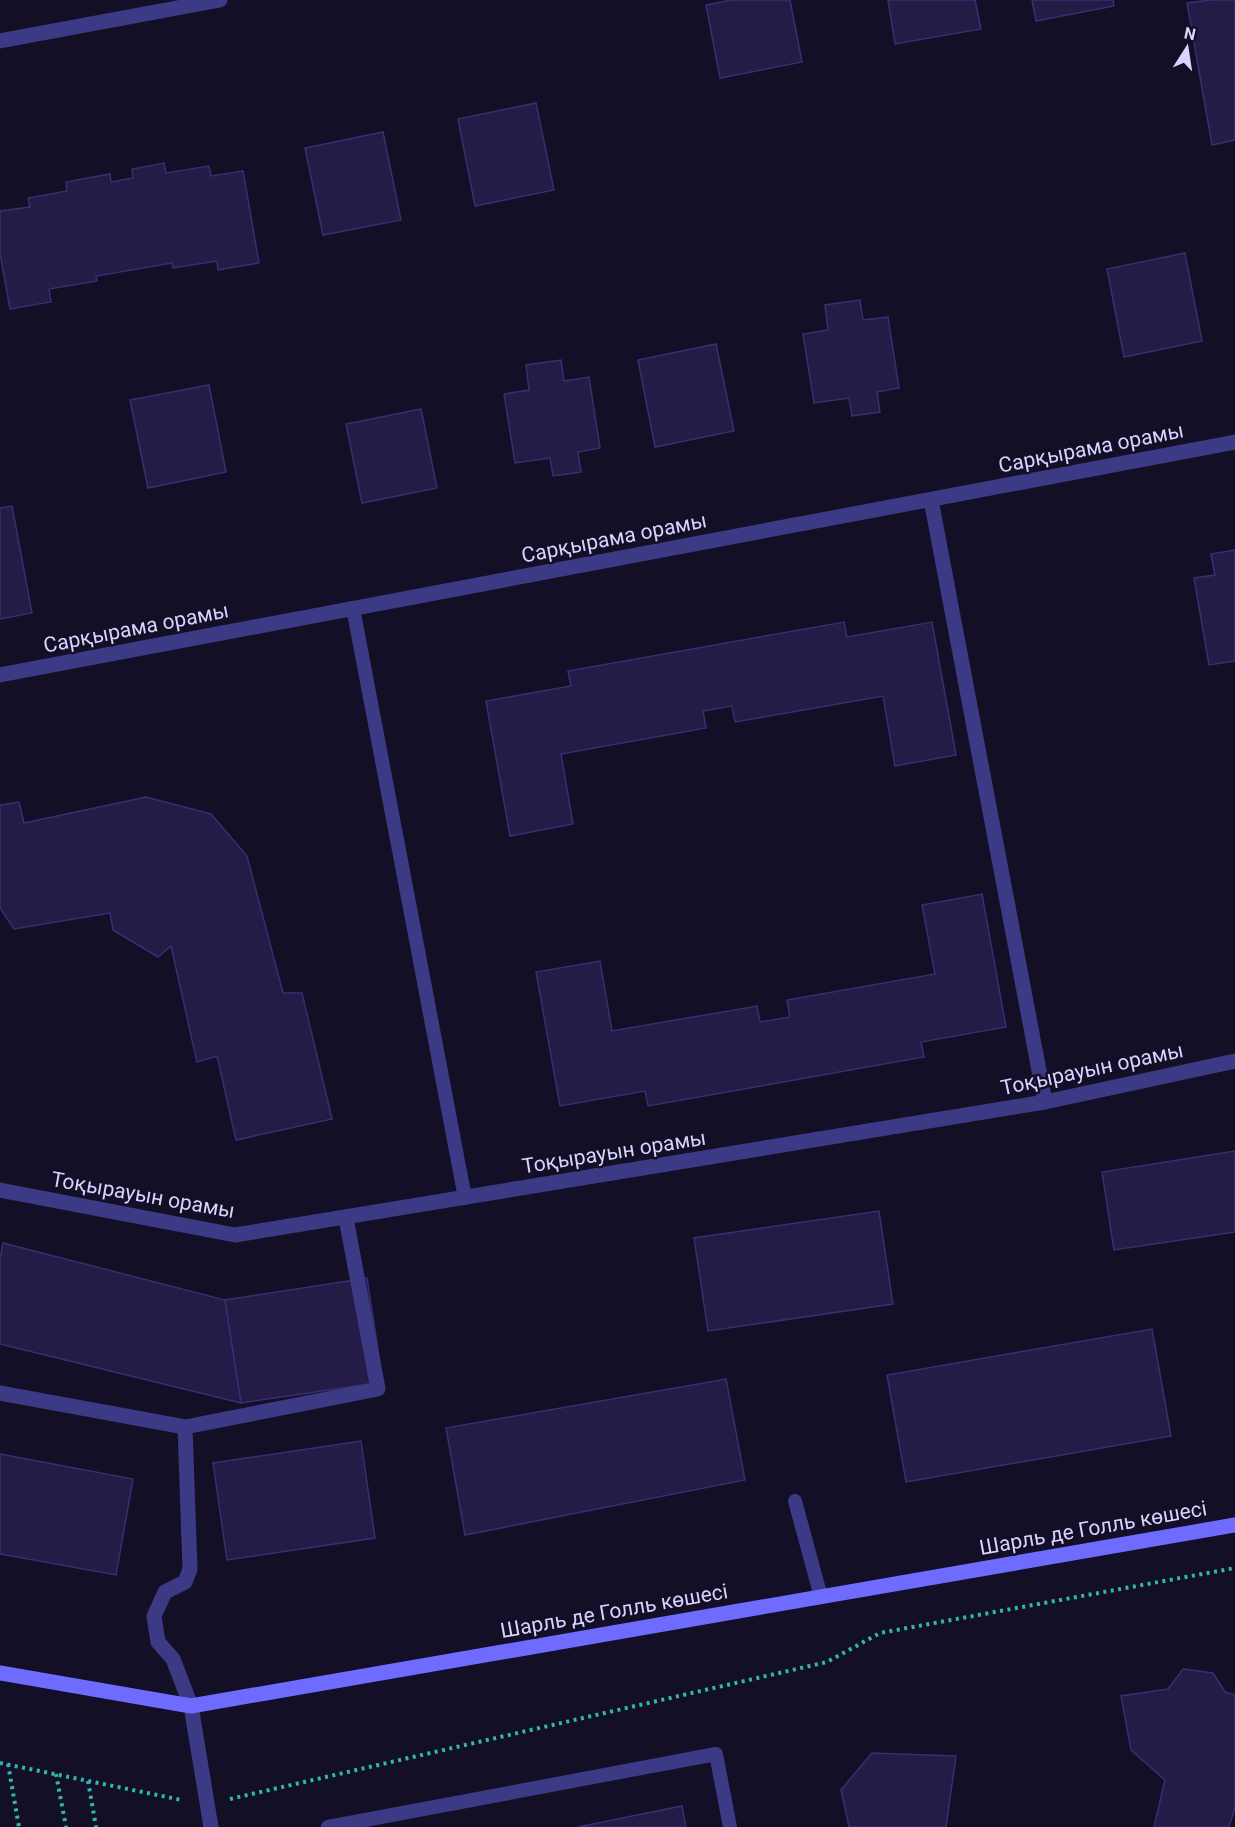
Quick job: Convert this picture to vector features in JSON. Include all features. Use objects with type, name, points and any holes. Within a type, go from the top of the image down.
[{"type":"street","points":[[0,41],[220,0]]},
{"type":"street","name":"Сарқырама орамы","points":[[0,675],[1235,442]]},
{"type":"street","points":[[931,500],[1045,1102]]},
{"type":"street","name":"Тоқырауын орамы","points":[[0,1190],[235,1235],[1045,1102],[1235,1061]]},
{"type":"street","points":[[0,1393],[185,1427],[378,1389],[345,1218]]},
{"type":"street","points":[[185,1427],[190,1569],[185,1582],[165,1592],[154,1616],[158,1642],[173,1659],[191,1706],[211,1827]]},
{"type":"street","name":"Шарль де Голль көшесі","points":[[0,1673],[191,1706],[1235,1525]]},
{"type":"lane","points":[[353,608],[465,1198]]},
{"type":"lane","points":[[795,1501],[821,1597]]},
{"type":"lane","points":[[328,1827],[716,1754],[730,1827]]},
{"type":"path","points":[[0,1763],[207,1805],[827,1662],[880,1633],[1235,1568]]},
{"type":"path","points":[[8,1764],[19,1827]]},
{"type":"path","points":[[56,1774],[66,1827]]},
{"type":"path","points":[[88,1781],[96,1827]]},
{"type":"building","points":[[731,0],[790,0],[802,62],[720,78],[706,5]]},
{"type":"building","points":[[888,0],[975,0],[981,29],[895,44]]},
{"type":"building","points":[[1032,0],[1113,0],[1114,6],[1036,21]]},
{"type":"building","points":[[1235,0],[1235,140],[1212,145],[1187,3]]},
{"type":"building","points":[[536,103],[554,190],[475,206],[458,119]]},
{"type":"building","points":[[383,132],[401,220],[323,235],[305,148]]},
{"type":"building","points":[[164,163],[166,173],[209,166],[211,176],[243,171],[259,263],[218,270],[217,261],[173,268],[172,263],[96,276],[97,281],[49,289],[51,302],[10,309],[0,253],[0,211],[30,207],[28,198],[67,191],[66,182],[110,174],[111,182],[133,178],[132,169]]},
{"type":"building","points":[[1185,253],[1202,341],[1124,357],[1107,269]]},
{"type":"building","points":[[860,300],[863,320],[888,317],[899,388],[877,392],[880,412],[852,416],[849,398],[814,403],[803,334],[828,330],[825,305]]},
{"type":"building","points":[[716,344],[734,431],[655,447],[638,360]]},
{"type":"building","points":[[561,360],[564,381],[589,377],[600,448],[578,452],[581,472],[553,476],[550,458],[515,463],[504,394],[529,390],[526,365]]},
{"type":"building","points":[[209,385],[226,472],[148,488],[130,400]]},
{"type":"building","points":[[421,409],[437,488],[362,503],[346,424]]},
{"type":"building","points":[[12,506],[32,613],[0,619],[0,508]]},
{"type":"building","points":[[1235,550],[1235,661],[1209,665],[1194,578],[1215,575],[1211,554]]},
{"type":"building","points":[[844,622],[847,637],[932,622],[956,755],[895,766],[883,696],[735,722],[732,706],[703,711],[706,728],[561,754],[573,824],[510,836],[486,701],[571,686],[568,671]]},
{"type":"building","points":[[146,797],[211,814],[247,856],[283,993],[302,993],[332,1119],[236,1140],[217,1056],[197,1062],[171,946],[158,957],[113,930],[110,913],[14,929],[0,908],[0,805],[19,802],[24,823]]},
{"type":"building","points":[[982,894],[1006,1027],[921,1042],[924,1057],[648,1106],[645,1091],[560,1106],[536,972],[600,961],[612,1031],[757,1006],[760,1022],[790,1017],[787,1000],[935,974],[922,905]]},
{"type":"building","points":[[1235,1151],[1235,1232],[1114,1250],[1102,1172]]},
{"type":"building","points":[[879,1211],[893,1304],[708,1331],[694,1238]]},
{"type":"building","points":[[3,1243],[225,1300],[241,1403],[0,1344],[0,1259]]},
{"type":"building","points":[[367,1278],[383,1382],[241,1403],[225,1300]]},
{"type":"building","points":[[1152,1329],[1171,1436],[906,1482],[887,1375]]},
{"type":"building","points":[[726,1379],[745,1480],[465,1535],[446,1428]]},
{"type":"building","points":[[361,1441],[375,1538],[227,1560],[213,1463]]},
{"type":"building","points":[[0,1454],[133,1479],[116,1575],[0,1554]]},
{"type":"building","points":[[1183,1669],[1213,1673],[1225,1692],[1235,1695],[1235,1808],[1229,1827],[1154,1827],[1165,1780],[1131,1750],[1121,1696],[1168,1689]]},
{"type":"building","points":[[872,1753],[956,1756],[946,1827],[849,1827],[841,1790]]},
{"type":"building","points":[[682,1806],[686,1827],[578,1827]]}]
